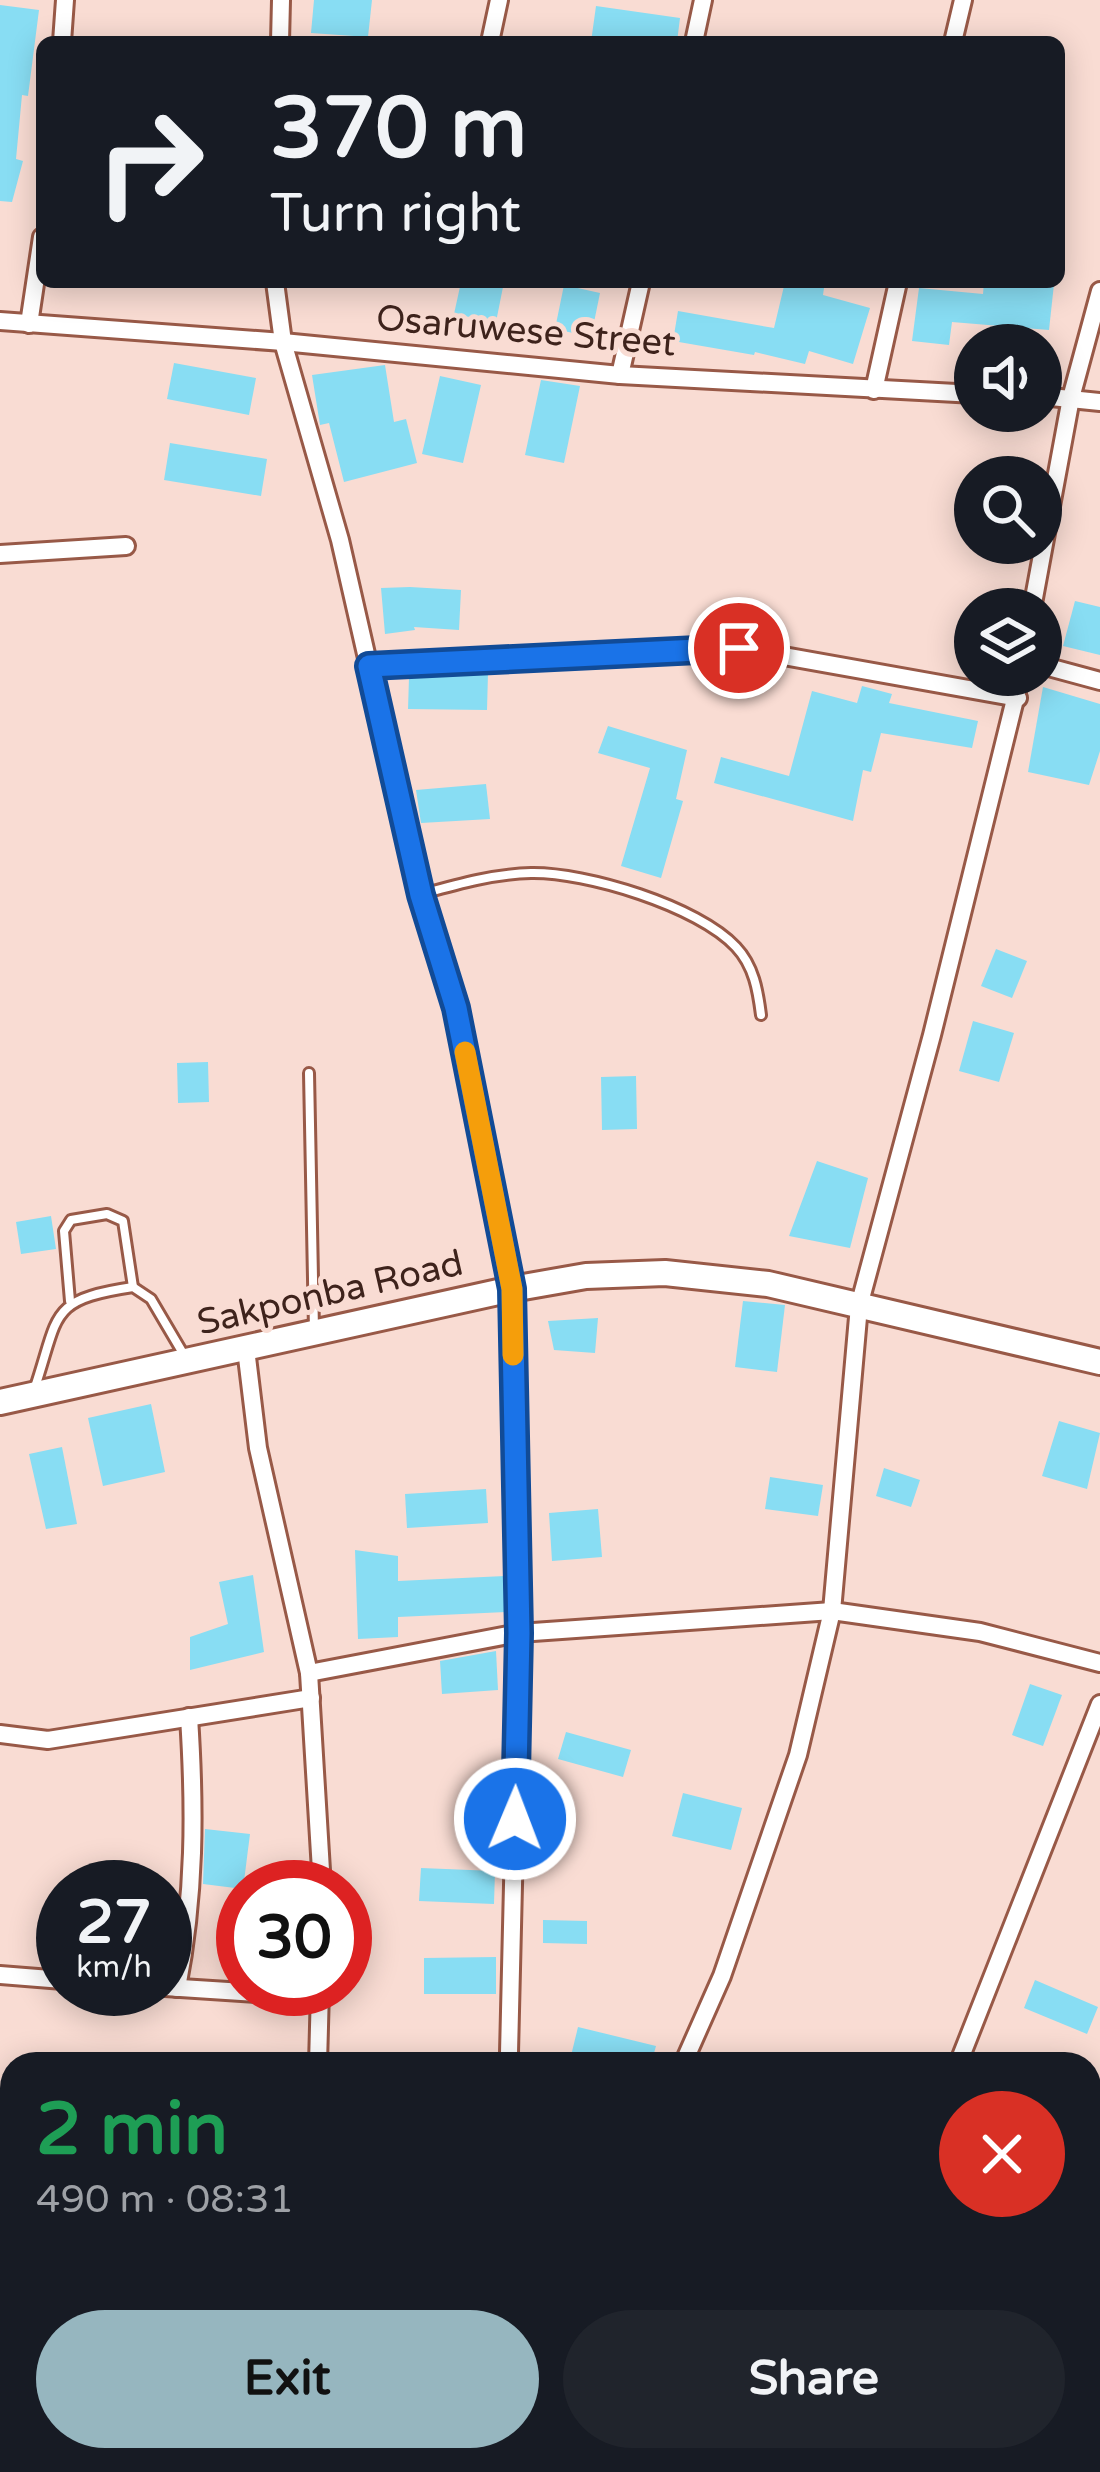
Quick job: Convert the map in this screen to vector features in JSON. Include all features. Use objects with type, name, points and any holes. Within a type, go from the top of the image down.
[{"type":"main road","name":"Sakponba Road","points":[[0,1402],[512,1289],[586,1276],[664,1273],[768,1283],[1100,1362]]},
{"type":"street","points":[[62,36],[65,0]]},
{"type":"street","points":[[280,36],[281,0]]},
{"type":"street","points":[[491,36],[499,0]]},
{"type":"street","points":[[695,36],[704,0]]},
{"type":"street","points":[[954,36],[963,0]]},
{"type":"street","points":[[29,324],[36,277]]},
{"type":"street","points":[[276,288],[283,342],[340,540],[421,895],[456,1008],[512,1289],[519,1633],[509,2052]]},
{"type":"street","points":[[620,375],[639,288]]},
{"type":"street","points":[[874,390],[897,288]]},
{"type":"street","points":[[1036,588],[1071,398],[1100,291]]},
{"type":"street","name":"Osaruwese Street","points":[[0,321],[283,342],[620,375],[954,393]]},
{"type":"street","points":[[1062,397],[1100,402]]},
{"type":"street","points":[[0,554],[126,545]]},
{"type":"street","points":[[369,666],[739,648],[1018,698],[859,1306],[832,1611],[798,1755],[722,1976],[687,2052]]},
{"type":"street","points":[[1062,670],[1100,681]]},
{"type":"street","points":[[246,1349],[258,1448],[309,1673],[320,1860]]},
{"type":"street","points":[[309,1673],[519,1633],[832,1611],[980,1632],[1100,1663]]},
{"type":"street","points":[[0,1733],[48,1740],[311,1698]]},
{"type":"street","points":[[963,2052],[1098,1714]]},
{"type":"street","points":[[189,1717],[196,1821],[192,1890]]},
{"type":"street","points":[[0,1976],[36,1978]]},
{"type":"street","points":[[318,2052],[319,2016]]},
{"type":"lane","points":[[421,895],[485,877],[536,873],[623,888],[702,920],[738,949],[758,984],[761,1016]]},
{"type":"lane","points":[[309,1073],[314,1332]]},
{"type":"lane","points":[[70,1301],[64,1231],[71,1220],[107,1214],[122,1221],[133,1287]]},
{"type":"lane","points":[[32,1395],[60,1314],[70,1301],[133,1287],[151,1299],[188,1362]]},
{"type":"building","points":[[314,0],[372,0],[368,36],[311,33]]},
{"type":"building","points":[[0,5],[39,10],[28,96],[22,95],[16,159],[23,161],[12,202],[0,201]]},
{"type":"building","points":[[596,6],[680,18],[678,36],[592,36]]},
{"type":"building","points":[[460,288],[503,288],[496,322],[454,314]]},
{"type":"building","points":[[563,288],[600,293],[591,337],[555,329]]},
{"type":"building","points":[[784,288],[824,288],[823,295],[870,308],[853,364],[809,351],[805,364],[673,341],[678,311],[774,328]]},
{"type":"building","points":[[919,288],[983,294],[984,288],[1054,288],[1050,324],[952,322],[949,345],[912,341]]},
{"type":"building","points":[[174,363],[256,378],[249,415],[167,399]]},
{"type":"building","points":[[385,365],[394,422],[406,419],[417,463],[344,482],[329,423],[320,425],[312,375]]},
{"type":"building","points":[[440,376],[481,385],[463,463],[422,454]]},
{"type":"building","points":[[541,380],[580,386],[564,463],[525,455]]},
{"type":"building","points":[[170,443],[267,459],[261,496],[164,480]]},
{"type":"building","points":[[381,588],[461,590],[459,630],[414,627],[385,634]]},
{"type":"building","points":[[1075,601],[1100,607],[1100,655],[1063,646]]},
{"type":"building","points":[[488,673],[487,710],[408,709],[409,677]]},
{"type":"building","points":[[862,686],[892,694],[889,703],[978,721],[972,748],[881,733],[871,772],[863,770],[853,821],[714,783],[721,757],[789,776],[812,691],[857,703]]},
{"type":"building","points":[[1062,693],[1100,704],[1100,751],[1089,785],[1028,772],[1041,696]]},
{"type":"building","points":[[608,726],[687,750],[676,799],[683,801],[661,878],[621,866],[650,768],[598,753]]},
{"type":"building","points":[[486,784],[490,819],[421,823],[416,790]]},
{"type":"building","points":[[996,949],[1027,961],[1012,998],[981,986]]},
{"type":"building","points":[[973,1021],[1014,1033],[999,1082],[959,1071]]},
{"type":"building","points":[[208,1062],[209,1102],[178,1103],[177,1063]]},
{"type":"building","points":[[636,1076],[637,1129],[602,1130],[601,1077]]},
{"type":"building","points":[[817,1161],[868,1178],[850,1248],[789,1236]]},
{"type":"building","points":[[51,1216],[56,1249],[21,1254],[16,1222]]},
{"type":"building","points":[[743,1301],[785,1305],[777,1372],[735,1367]]},
{"type":"building","points":[[598,1318],[595,1353],[554,1350],[548,1321]]},
{"type":"building","points":[[151,1404],[165,1472],[103,1486],[88,1418]]},
{"type":"building","points":[[1059,1421],[1100,1433],[1087,1489],[1042,1476]]},
{"type":"building","points":[[62,1447],[77,1524],[46,1529],[29,1454]]},
{"type":"building","points":[[884,1468],[920,1480],[911,1507],[876,1496]]},
{"type":"building","points":[[770,1477],[823,1485],[818,1516],[765,1509]]},
{"type":"building","points":[[486,1489],[488,1523],[407,1528],[405,1494]]},
{"type":"building","points":[[598,1509],[602,1557],[552,1561],[549,1513]]},
{"type":"building","points":[[355,1550],[398,1556],[398,1581],[505,1576],[506,1612],[398,1617],[398,1637],[358,1639]]},
{"type":"building","points":[[253,1575],[264,1652],[190,1670],[190,1637],[228,1624],[219,1582]]},
{"type":"building","points":[[496,1651],[498,1690],[442,1694],[440,1661]]},
{"type":"building","points":[[1030,1684],[1062,1695],[1043,1746],[1012,1735]]},
{"type":"building","points":[[566,1732],[631,1750],[623,1777],[558,1759]]},
{"type":"building","points":[[683,1793],[742,1808],[731,1850],[672,1836]]},
{"type":"building","points":[[205,1829],[250,1834],[247,1860],[216,1860],[216,1886],[203,1884]]},
{"type":"building","points":[[421,1868],[495,1871],[494,1904],[419,1901]]},
{"type":"building","points":[[543,1920],[587,1921],[587,1944],[543,1943]]},
{"type":"building","points":[[496,1957],[496,1994],[424,1994],[424,1958]]},
{"type":"building","points":[[1035,1980],[1098,2007],[1087,2034],[1024,2008]]},
{"type":"building","points":[[578,2027],[656,2046],[654,2052],[572,2052]]},
{"type":"slow traffic","points":[[465,1052],[512,1289],[513,1355]]},
{"type":"route","points":[[515,1819],[519,1633],[512,1289],[456,1008],[421,895],[369,666],[739,648]]}]
